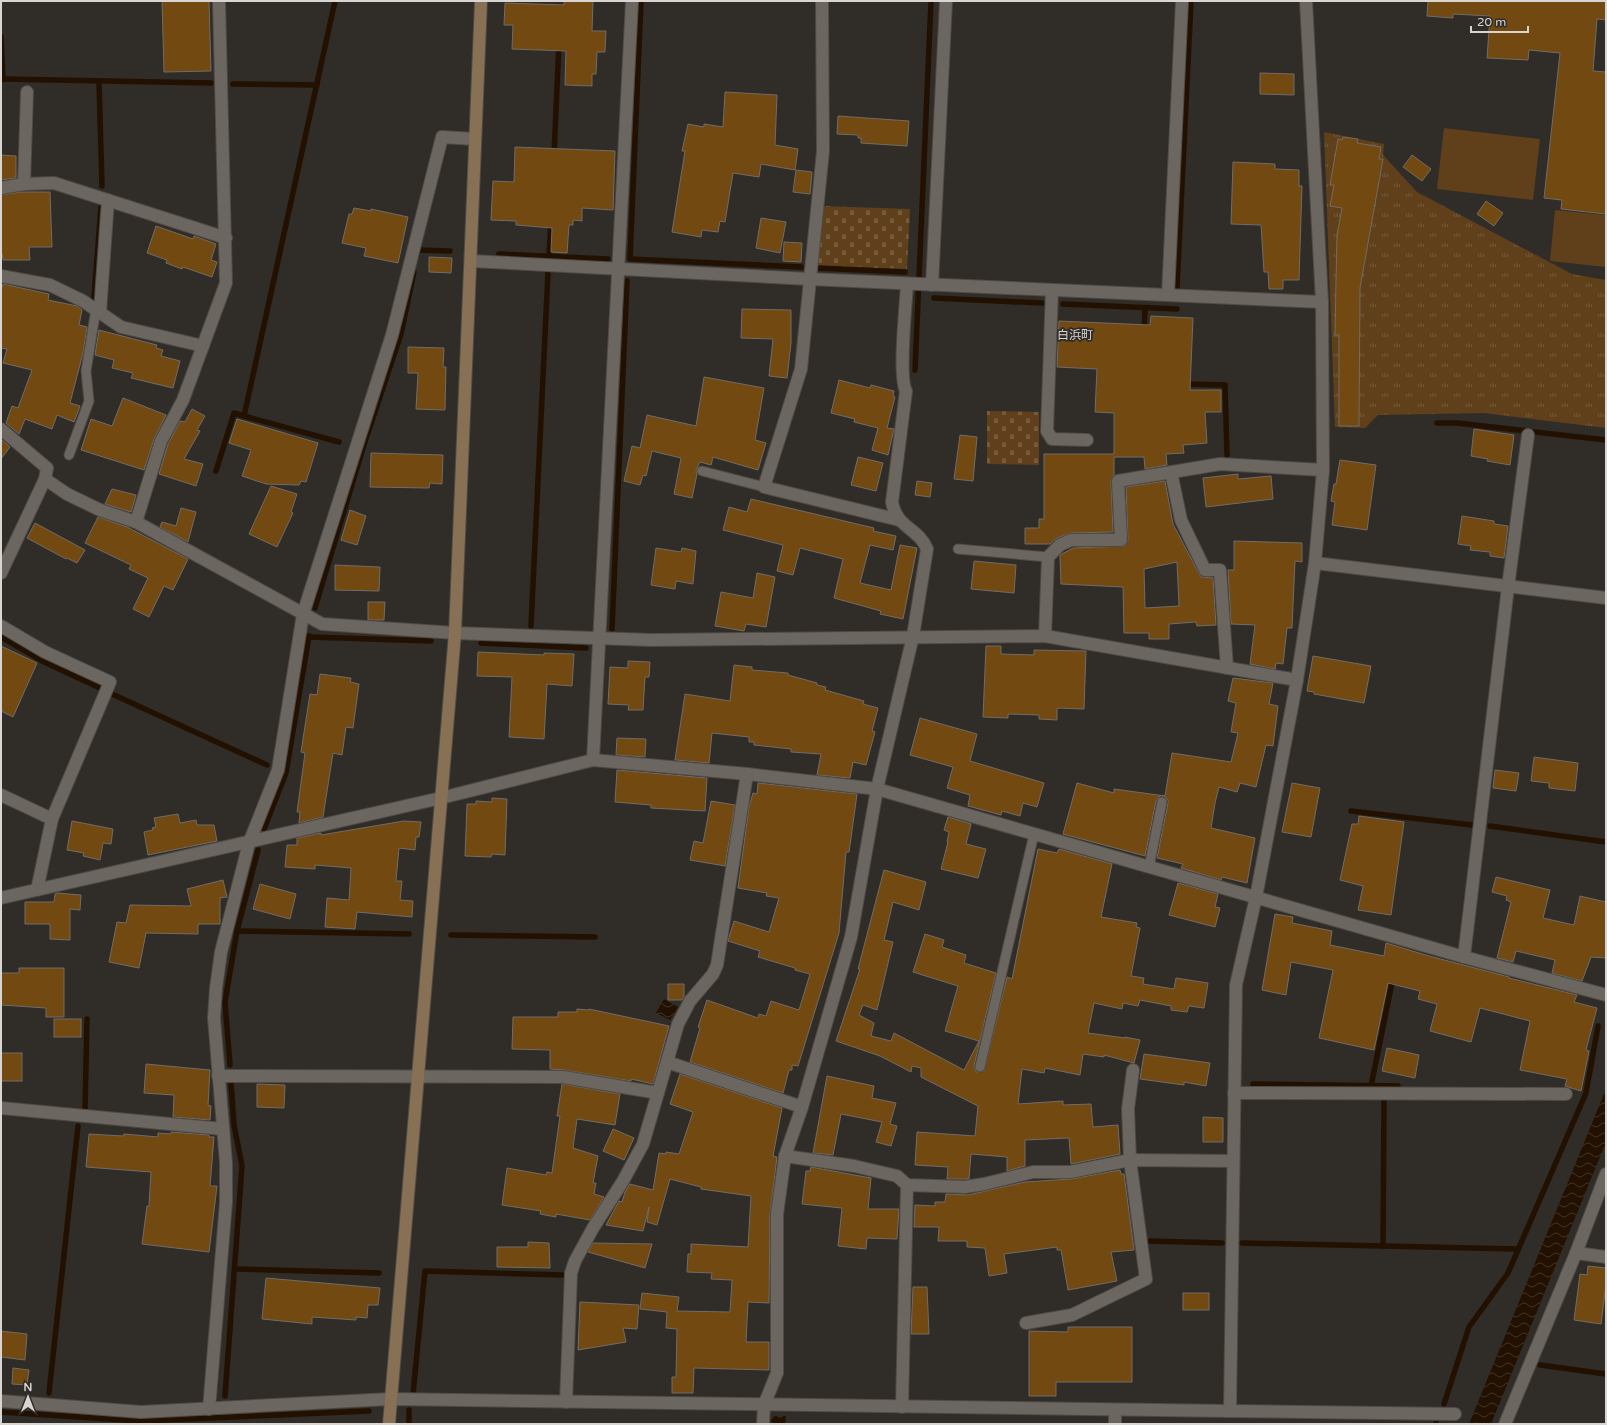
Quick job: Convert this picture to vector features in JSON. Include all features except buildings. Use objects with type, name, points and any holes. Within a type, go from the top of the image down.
[{"type":"street","points":[[136,522],[161,441],[183,400],[226,283],[219,1]]},
{"type":"street","points":[[389,1424],[455,633],[481,1]]},
{"type":"street","points":[[593,760],[632,1]]},
{"type":"street","points":[[822,1],[823,151],[800,369],[764,487],[899,520]]},
{"type":"street","points":[[930,284],[946,1]]},
{"type":"street","points":[[1168,295],[1182,1]]},
{"type":"street","points":[[1230,1411],[1236,985],[1256,897],[1297,680],[1315,563],[1324,470],[1322,302],[1306,1]]},
{"type":"street","points":[[24,184],[27,92]]},
{"type":"street","points":[[209,1408],[226,1202],[226,1163],[214,1018],[221,952],[249,843],[278,770],[303,614],[392,335],[442,137],[475,138]]},
{"type":"street","points":[[1,188],[24,184],[54,183],[226,238]]},
{"type":"street","points":[[98,311],[108,200]]},
{"type":"street","points":[[471,262],[809,280],[1322,302]]},
{"type":"street","points":[[1,276],[50,285],[84,301],[121,327],[203,346]]},
{"type":"street","points":[[762,1424],[764,1405],[777,1373],[777,1214],[785,1156],[802,1107],[851,937],[877,790],[913,636],[927,549],[923,540],[899,520],[894,512],[892,502],[906,391],[903,386],[902,370],[908,284]]},
{"type":"street","points":[[1052,290],[1047,431],[1052,439],[1087,440]]},
{"type":"street","points":[[1,429],[47,468],[45,479],[1,573]]},
{"type":"street","points":[[1464,957],[1508,587],[1528,435]]},
{"type":"street","points":[[1045,636],[1048,557],[1060,545],[1072,540],[1121,540],[1118,481],[1231,464],[1324,470]]},
{"type":"street","points":[[1171,472],[1181,520],[1205,570],[1220,570],[1227,668]]},
{"type":"street","points":[[45,479],[67,494],[100,510],[136,522],[322,624],[455,633],[652,640],[913,636],[1045,636],[1297,680]]},
{"type":"street","points":[[1315,563],[1606,598]]},
{"type":"street","points":[[1,626],[45,652],[110,682],[52,820],[37,890]]},
{"type":"street","points":[[1,898],[249,843],[441,798],[593,760],[746,774],[877,790],[1464,957],[1606,995]]},
{"type":"street","points":[[566,1402],[571,1273],[575,1261],[623,1181],[643,1144],[678,1024],[690,1001],[713,974],[717,964],[746,774]]},
{"type":"street","points":[[1,795],[52,820]]},
{"type":"street","points":[[667,1062],[802,1107]]},
{"type":"street","points":[[1026,1323],[1072,1315],[1146,1279],[1130,1160],[1128,1109],[1133,1070]]},
{"type":"street","points":[[218,1076],[563,1077],[658,1093]]},
{"type":"street","points":[[1234,1093],[1566,1094]]},
{"type":"street","points":[[1,1108],[223,1129]]},
{"type":"street","points":[[785,1156],[854,1166],[896,1176],[907,1185],[965,1187],[1033,1172],[1070,1172],[1130,1160],[1233,1161]]},
{"type":"street","points":[[1505,1424],[1576,1253],[1606,1174]]},
{"type":"street","points":[[902,1407],[907,1185]]},
{"type":"street","points":[[1576,1253],[1606,1257]]},
{"type":"street","points":[[1,1401],[141,1412],[390,1399],[1455,1414]]},
{"type":"street","points":[[1115,1410],[1115,1424]]},
{"type":"lane","points":[[69,455],[89,401],[86,371],[98,311]]},
{"type":"lane","points":[[702,471],[764,487]]},
{"type":"lane","points":[[958,549],[1048,557]]},
{"type":"lane","points":[[1148,867],[1162,802]]},
{"type":"lane","points":[[980,1067],[1034,834]]},
{"type":"green space","points":[[1444,128],[1540,139],[1533,200],[1437,189]]},
{"type":"green space","points":[[1324,132],[1384,144],[1383,155],[1417,192],[1572,274],[1606,280],[1606,428],[1484,413],[1378,415],[1365,428],[1335,427]]},
{"type":"green space","points":[[821,206],[910,209],[907,269],[815,266]]},
{"type":"green space","points":[[1555,210],[1606,215],[1606,267],[1550,261]]},
{"type":"green space","points":[[987,411],[1039,412],[1039,465],[987,464]]},
{"type":"water","points":[[664,999],[678,1007],[670,1020],[656,1013]]},
{"type":"water","points":[[1606,1089],[1606,1142],[1491,1424],[1469,1424]]},
{"type":"water","points":[[775,1416],[786,1416],[785,1424],[771,1424],[771,1420]]},
{"type":"waterway","points":[[335,1],[244,416],[339,442]]},
{"type":"waterway","points":[[641,1],[630,259],[801,267]]},
{"type":"waterway","points":[[915,370],[931,1]]},
{"type":"waterway","points":[[1177,287],[1191,1]]},
{"type":"waterway","points":[[1,36],[3,79],[1,80]]},
{"type":"waterway","points":[[554,155],[559,43]]},
{"type":"waterway","points":[[3,79],[211,83]]},
{"type":"waterway","points":[[99,82],[102,186]]},
{"type":"waterway","points":[[233,84],[317,85]]},
{"type":"waterway","points":[[94,298],[101,207]]},
{"type":"waterway","points":[[549,256],[551,221]]},
{"type":"waterway","points":[[417,255],[418,250],[450,251]]},
{"type":"waterway","points":[[499,254],[608,259]]},
{"type":"waterway","points":[[818,268],[905,272]]},
{"type":"waterway","points":[[315,608],[363,448],[401,334],[414,272]]},
{"type":"waterway","points":[[531,626],[548,273]]},
{"type":"waterway","points":[[612,629],[627,281]]},
{"type":"waterway","points":[[934,298],[1042,303]]},
{"type":"waterway","points":[[1063,304],[1177,309]]},
{"type":"waterway","points":[[1144,332],[1145,308]]},
{"type":"waterway","points":[[1183,384],[1225,385],[1227,455]]},
{"type":"waterway","points":[[216,471],[234,413],[244,416]]},
{"type":"waterway","points":[[1437,423],[1457,423],[1606,440]]},
{"type":"waterway","points":[[264,829],[286,773],[309,636]]},
{"type":"waterway","points":[[1,637],[42,661],[100,688]]},
{"type":"waterway","points":[[309,637],[431,641]]},
{"type":"waterway","points":[[481,643],[586,648]]},
{"type":"waterway","points":[[112,694],[267,765]]},
{"type":"waterway","points":[[1351,811],[1472,825]]},
{"type":"waterway","points":[[1490,826],[1606,842]]},
{"type":"waterway","points":[[230,1065],[225,1002],[237,931],[258,850]]},
{"type":"waterway","points":[[237,931],[409,934]]},
{"type":"waterway","points":[[451,935],[595,937]]},
{"type":"waterway","points":[[1371,1086],[1393,978]]},
{"type":"waterway","points":[[85,1109],[87,1019]]},
{"type":"waterway","points":[[1444,1404],[1469,1327],[1508,1273],[1586,1093],[1598,1026]]},
{"type":"waterway","points":[[225,1396],[242,1166],[234,1125],[231,1083]]},
{"type":"waterway","points":[[1253,1084],[1398,1086]]},
{"type":"waterway","points":[[1383,1246],[1384,1102]]},
{"type":"waterway","points":[[49,1393],[78,1126]]},
{"type":"waterway","points":[[1150,1241],[1222,1243]]},
{"type":"waterway","points":[[1242,1243],[1518,1249]]},
{"type":"waterway","points":[[235,1269],[379,1273]]},
{"type":"waterway","points":[[413,1394],[425,1271],[562,1275]]},
{"type":"waterway","points":[[1540,1365],[1606,1374]]},
{"type":"waterway","points":[[409,1410],[409,1424]]},
{"type":"waterway","points":[[1,1412],[141,1421],[369,1411]]},
{"type":"district","name":"白浜町","points":[[1075,335]]}]
